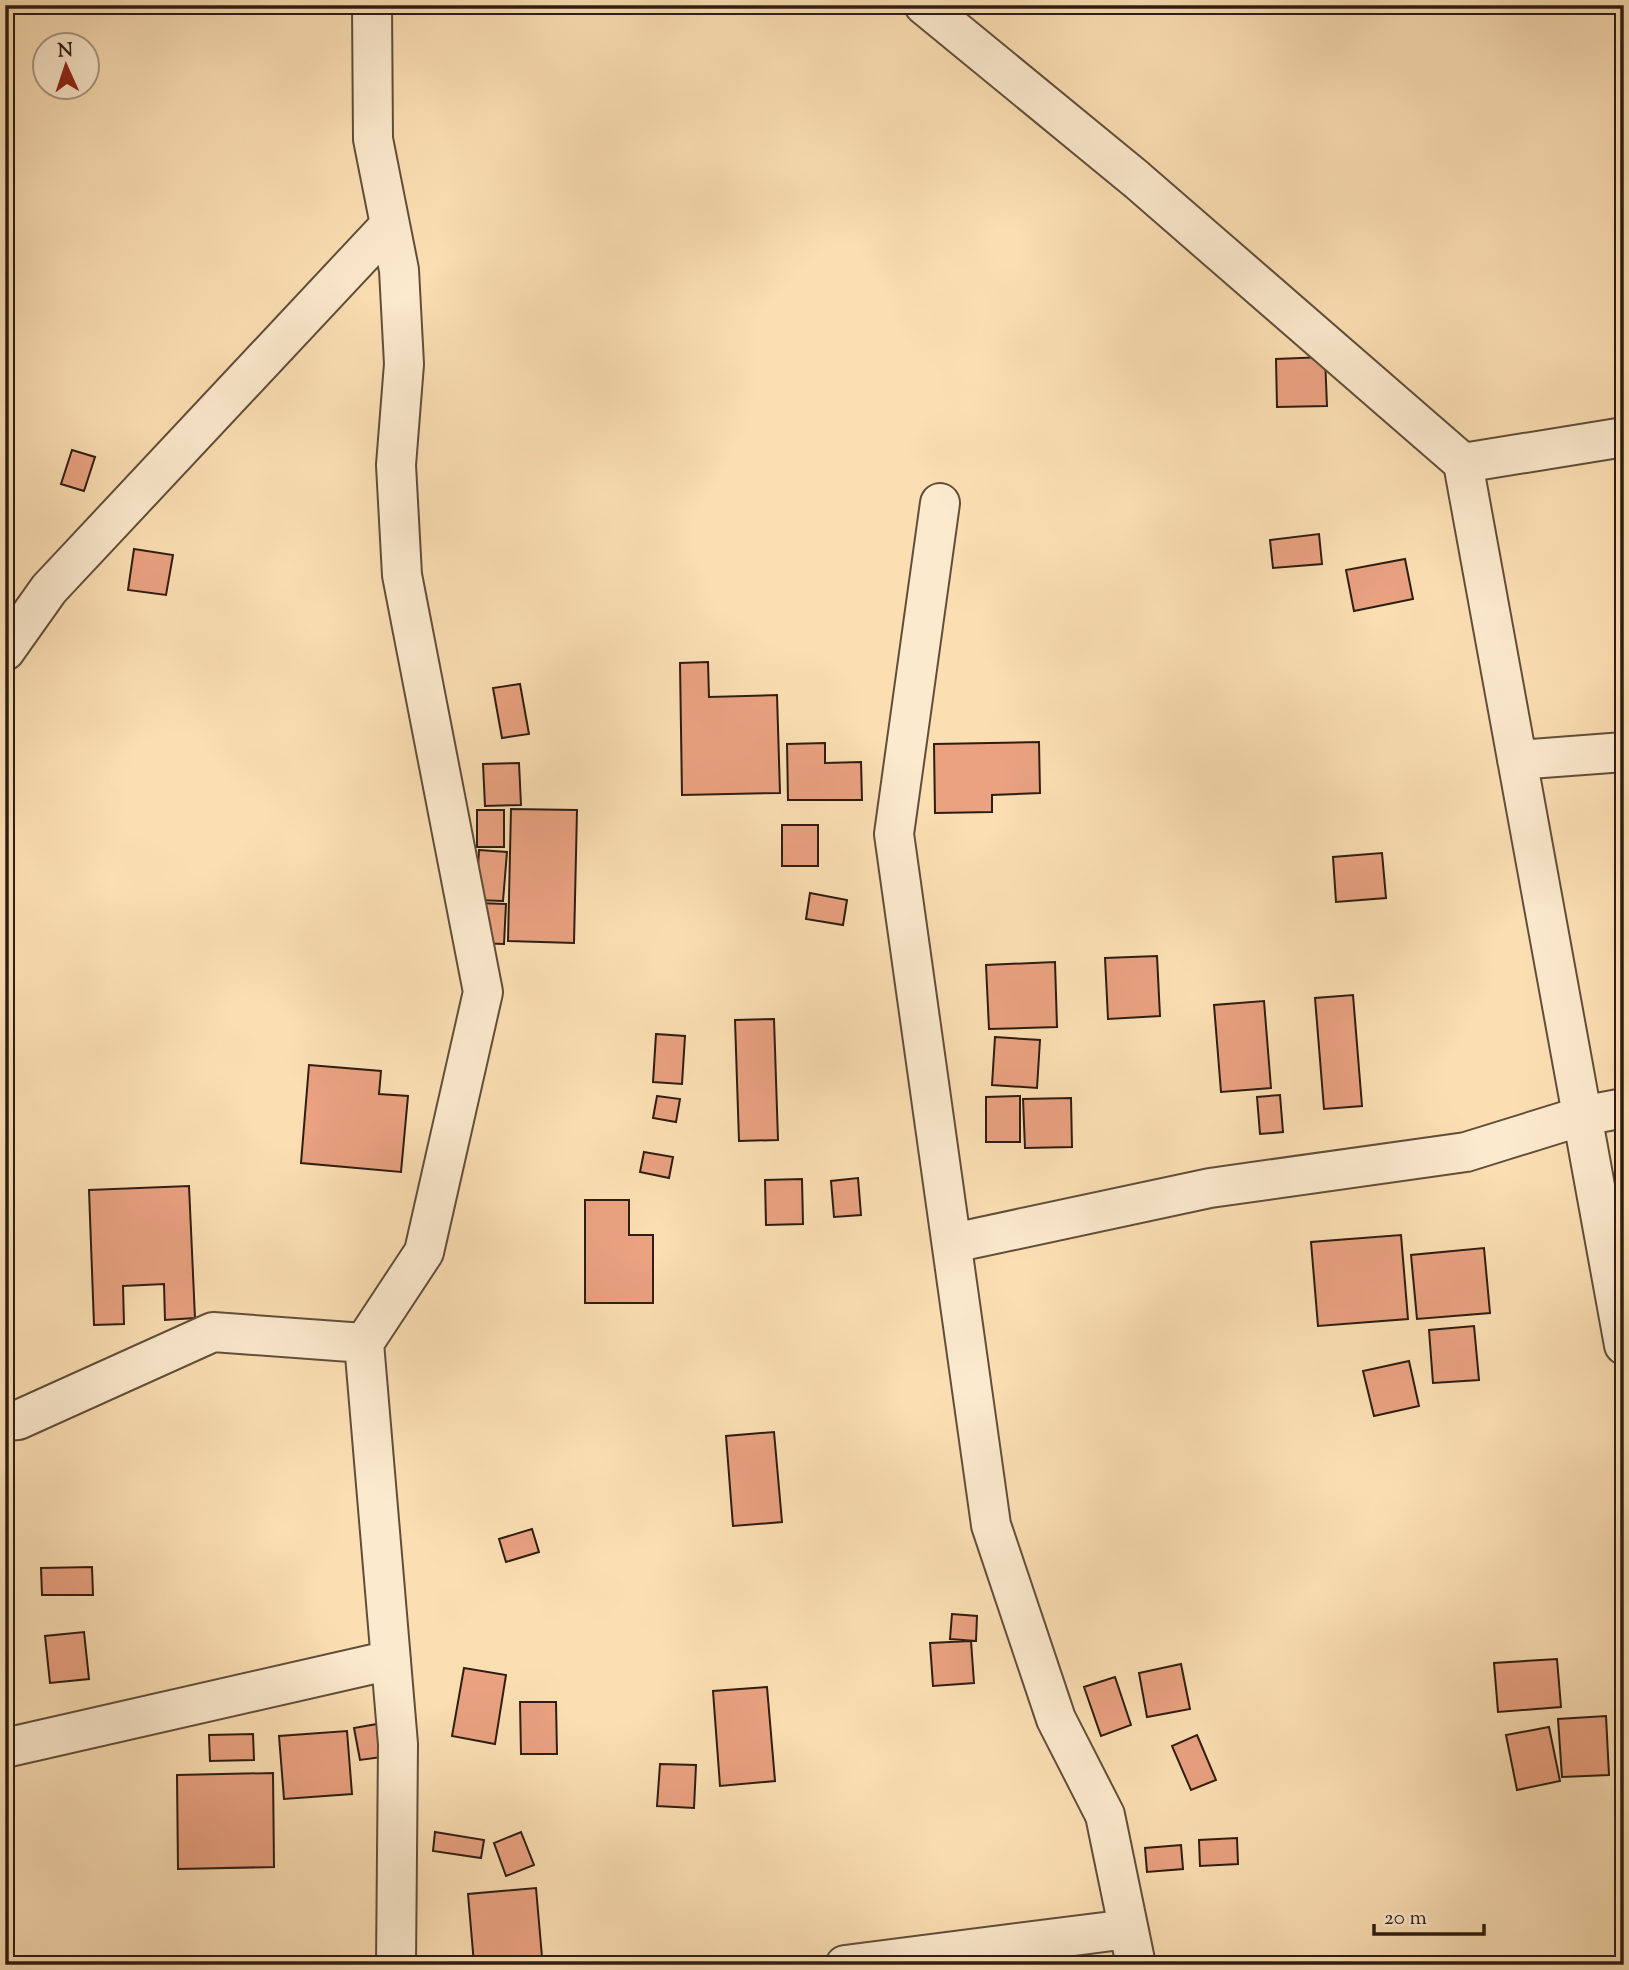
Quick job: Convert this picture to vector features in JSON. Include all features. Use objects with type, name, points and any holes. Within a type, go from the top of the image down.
[{"type":"street","points":[[372,5],[373,139],[399,270],[404,364],[396,465],[402,575],[482,992],[424,1252],[364,1343],[398,1744],[396,1965]]},
{"type":"street","points":[[924,5],[1136,179],[1462,463],[1624,1345]]},
{"type":"street","points":[[5,651],[48,589],[390,225]]},
{"type":"street","points":[[1462,463],[1624,437]]},
{"type":"street","points":[[845,1965],[1132,1947],[1105,1815],[1056,1719],[991,1525],[894,834],[940,503]]},
{"type":"street","points":[[1517,760],[1624,752]]},
{"type":"street","points":[[953,1243],[1210,1188],[1466,1152],[1582,1116],[1624,1108]]},
{"type":"street","points":[[5,1421],[18,1420],[213,1332],[364,1343]]},
{"type":"street","points":[[5,1748],[391,1660]]},
{"type":"building","points":[[1325,357],[1327,406],[1277,407],[1276,359]]},
{"type":"building","points":[[72,450],[95,457],[84,491],[61,484]]},
{"type":"building","points":[[1319,534],[1322,564],[1273,568],[1270,540]]},
{"type":"building","points":[[134,549],[173,555],[166,595],[128,590]]},
{"type":"building","points":[[1405,559],[1413,599],[1354,611],[1346,570]]},
{"type":"building","points":[[708,662],[709,697],[777,695],[780,793],[682,795],[680,663]]},
{"type":"building","points":[[520,684],[529,734],[502,738],[493,688]]},
{"type":"building","points":[[1039,742],[1040,793],[992,795],[992,812],[935,813],[934,744]]},
{"type":"building","points":[[825,743],[825,763],[861,762],[862,800],[788,800],[787,744]]},
{"type":"building","points":[[519,763],[521,805],[485,806],[483,764]]},
{"type":"building","points":[[511,809],[577,810],[574,943],[508,941]]},
{"type":"building","points":[[477,810],[504,810],[504,847],[477,847]]},
{"type":"building","points":[[782,825],[818,825],[818,866],[782,866]]},
{"type":"building","points":[[479,850],[507,852],[503,901],[476,900]]},
{"type":"building","points":[[1382,853],[1386,898],[1336,902],[1333,857]]},
{"type":"building","points":[[810,893],[847,900],[843,925],[806,919]]},
{"type":"building","points":[[477,903],[506,904],[504,944],[475,943]]},
{"type":"building","points":[[5,925],[9,925],[13,972],[5,972]]},
{"type":"building","points":[[1157,956],[1160,1016],[1108,1019],[1105,958]]},
{"type":"building","points":[[1055,962],[1057,1027],[989,1029],[986,965]]},
{"type":"building","points":[[1353,995],[1362,1106],[1324,1109],[1315,998]]},
{"type":"building","points":[[1264,1001],[1271,1088],[1221,1092],[1214,1005]]},
{"type":"building","points":[[774,1019],[778,1140],[739,1141],[735,1020]]},
{"type":"building","points":[[656,1034],[685,1036],[682,1084],[653,1082]]},
{"type":"building","points":[[995,1037],[1040,1040],[1037,1088],[992,1085]]},
{"type":"building","points":[[309,1065],[381,1071],[379,1094],[408,1096],[401,1172],[301,1163]]},
{"type":"building","points":[[1280,1095],[1283,1132],[1260,1134],[1257,1097]]},
{"type":"building","points":[[657,1096],[680,1099],[676,1122],[653,1118]]},
{"type":"building","points":[[1020,1096],[1020,1142],[986,1142],[986,1097]]},
{"type":"building","points":[[1071,1098],[1072,1147],[1025,1148],[1023,1099]]},
{"type":"building","points":[[644,1152],[673,1157],[669,1178],[640,1172]]},
{"type":"building","points":[[858,1178],[861,1215],[834,1217],[831,1181]]},
{"type":"building","points":[[802,1179],[803,1224],[766,1225],[765,1180]]},
{"type":"building","points":[[189,1186],[195,1318],[165,1320],[164,1284],[123,1286],[124,1324],[94,1325],[89,1190]]},
{"type":"building","points":[[585,1200],[629,1200],[629,1235],[653,1235],[653,1303],[585,1303]]},
{"type":"building","points":[[1401,1235],[1408,1319],[1318,1326],[1311,1242]]},
{"type":"building","points":[[1484,1248],[1490,1313],[1417,1319],[1411,1255]]},
{"type":"building","points":[[1474,1326],[1479,1380],[1433,1383],[1429,1330]]},
{"type":"building","points":[[1409,1361],[1419,1406],[1374,1416],[1363,1371]]},
{"type":"building","points":[[774,1432],[782,1522],[733,1526],[726,1436]]},
{"type":"building","points":[[532,1529],[539,1552],[506,1562],[499,1539]]},
{"type":"building","points":[[92,1567],[93,1595],[42,1595],[41,1568]]},
{"type":"building","points":[[952,1614],[977,1616],[976,1641],[950,1639]]},
{"type":"building","points":[[84,1632],[89,1679],[50,1683],[45,1636]]},
{"type":"building","points":[[971,1641],[974,1683],[933,1686],[930,1643]]},
{"type":"building","points":[[1557,1659],[1561,1707],[1498,1712],[1494,1663]]},
{"type":"building","points":[[1181,1664],[1190,1709],[1147,1717],[1139,1673]]},
{"type":"building","points":[[464,1668],[506,1675],[495,1744],[452,1736]]},
{"type":"building","points":[[1115,1677],[1131,1725],[1101,1736],[1084,1687]]},
{"type":"building","points":[[767,1687],[775,1781],[720,1786],[713,1691]]},
{"type":"building","points":[[520,1702],[556,1702],[557,1754],[521,1754]]},
{"type":"building","points":[[1606,1716],[1609,1775],[1562,1777],[1558,1719]]},
{"type":"building","points":[[377,1724],[382,1757],[360,1760],[354,1728]]},
{"type":"building","points":[[1549,1727],[1560,1781],[1517,1790],[1506,1735]]},
{"type":"building","points":[[347,1731],[352,1794],[284,1799],[279,1736]]},
{"type":"building","points":[[253,1734],[254,1760],[210,1761],[209,1735]]},
{"type":"building","points":[[1197,1735],[1216,1780],[1191,1790],[1172,1746]]},
{"type":"building","points":[[660,1764],[696,1765],[694,1808],[657,1806]]},
{"type":"building","points":[[273,1773],[274,1867],[178,1869],[177,1775]]},
{"type":"building","points":[[435,1832],[484,1840],[481,1858],[433,1851]]},
{"type":"building","points":[[521,1832],[534,1865],[506,1876],[494,1843]]},
{"type":"building","points":[[1237,1838],[1238,1864],[1200,1866],[1199,1840]]},
{"type":"building","points":[[1181,1845],[1183,1869],[1147,1872],[1145,1848]]},
{"type":"building","points":[[536,1888],[542,1957],[474,1964],[468,1894]]}]
